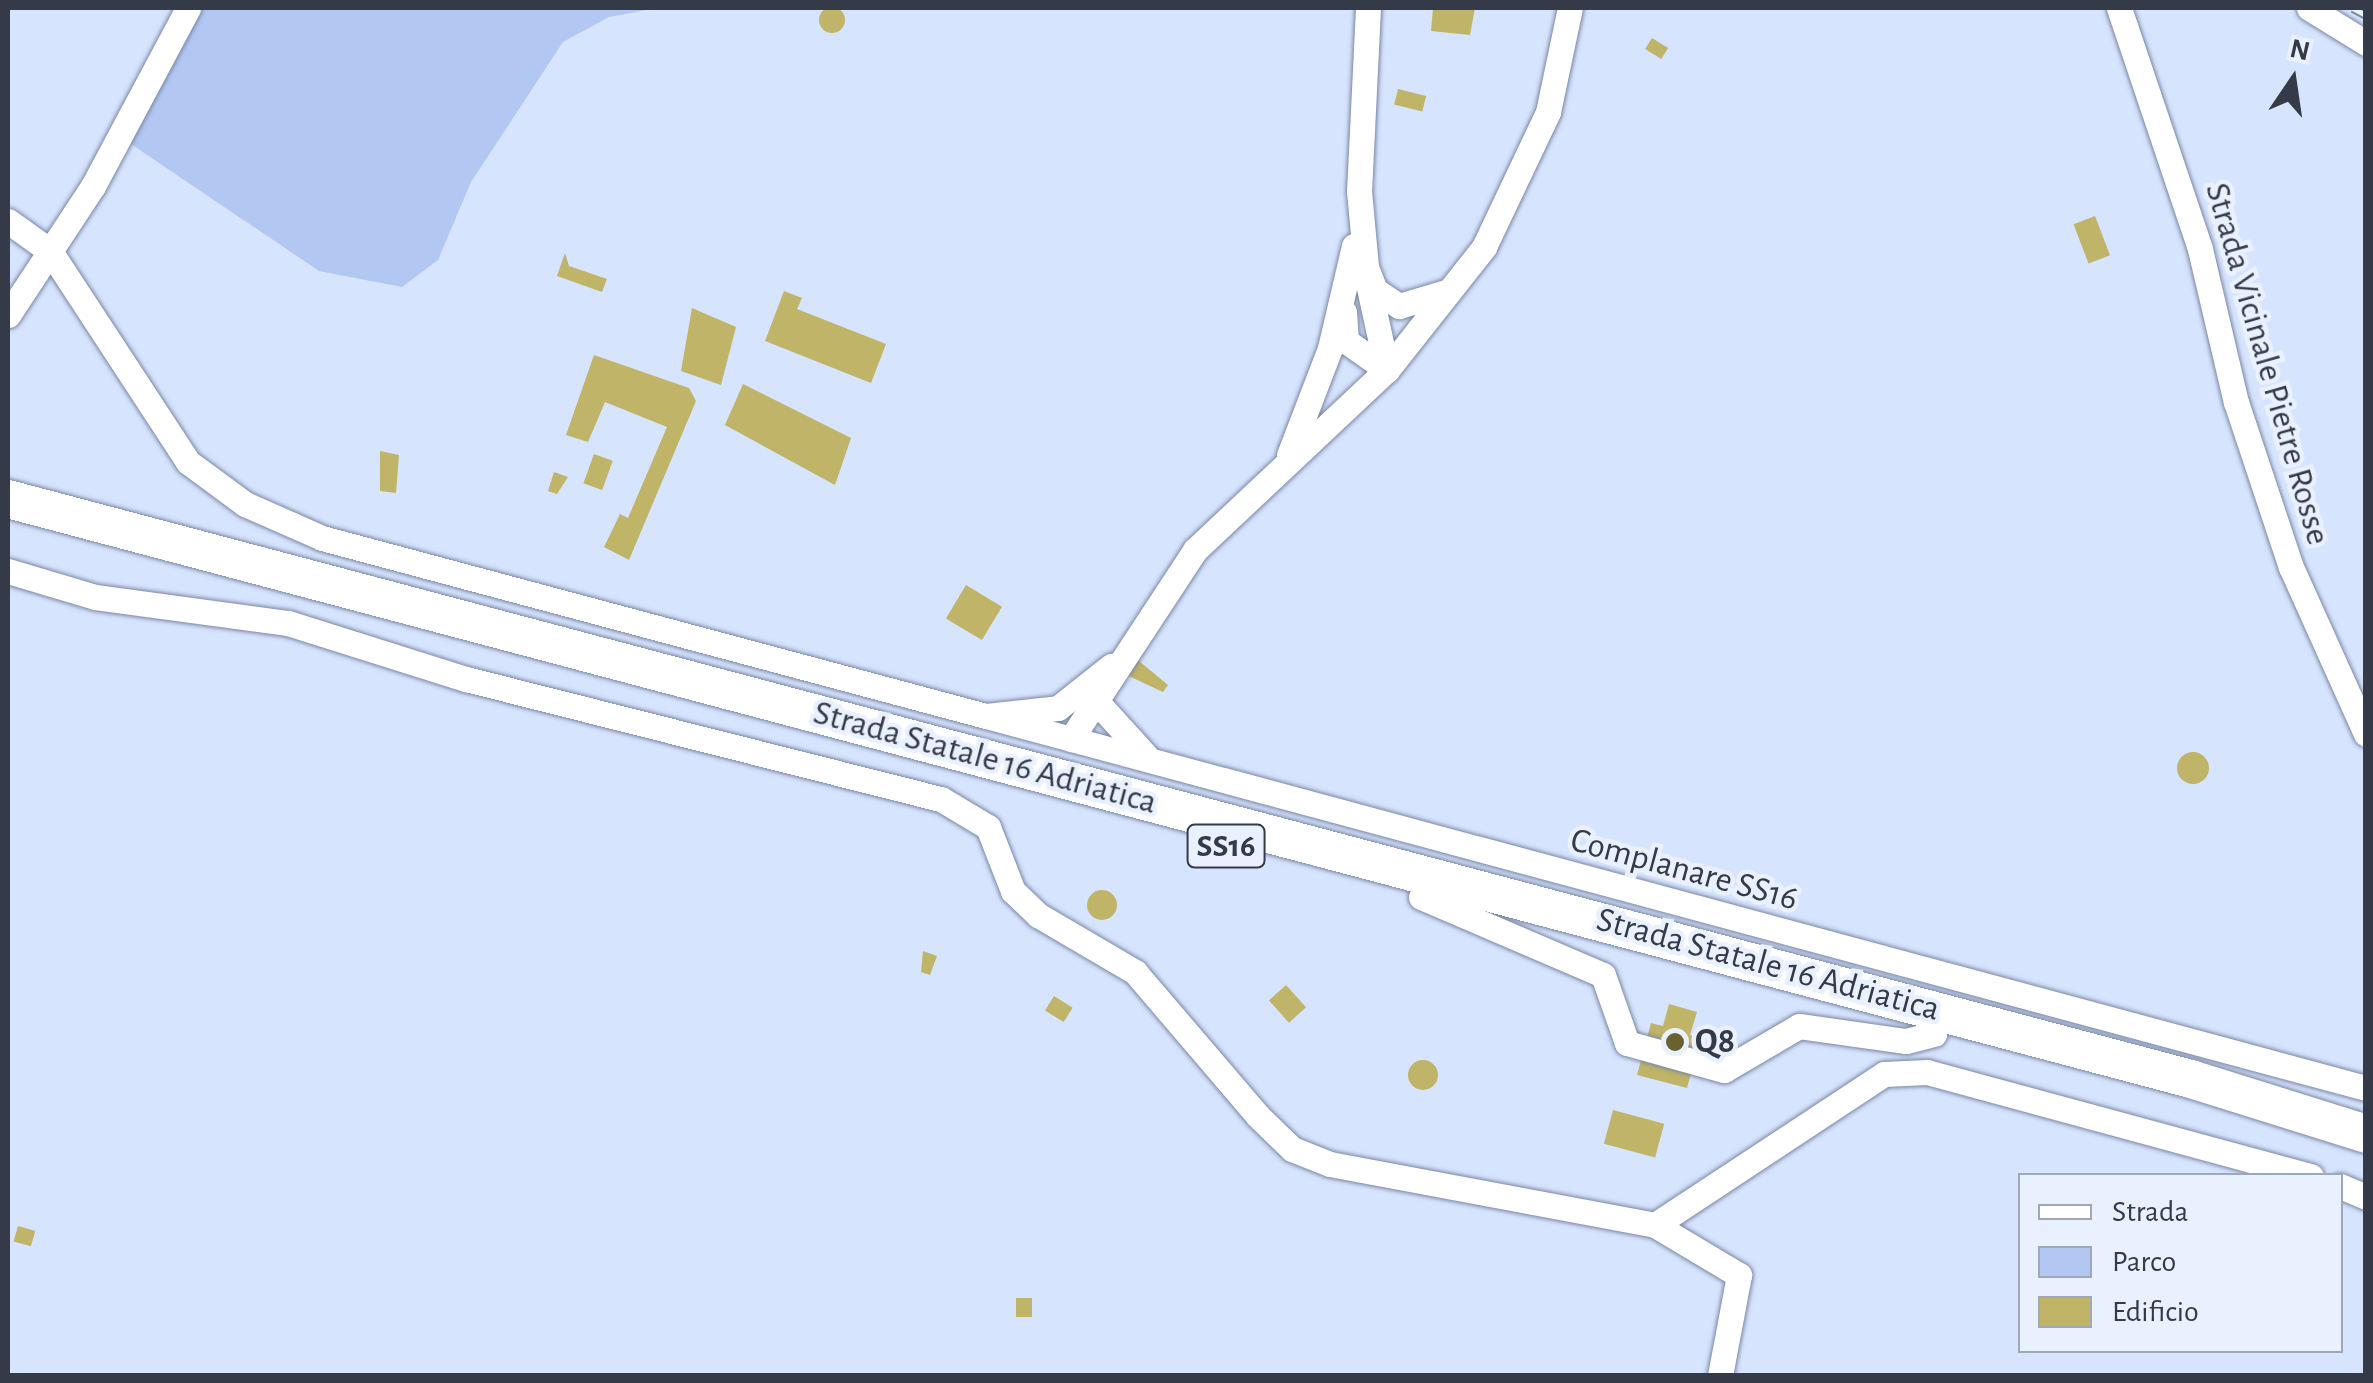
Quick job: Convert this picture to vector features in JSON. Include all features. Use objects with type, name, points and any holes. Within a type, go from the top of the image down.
[{"type":"highway","name":"Strada Statale 16 Adriatica","points":[[8,499],[78,530],[1934,1034],[2366,1158]]},
{"type":"highway","name":"Strada Statale 16 Adriatica","points":[[8,523],[78,530],[2153,1068],[2366,1134]]},
{"type":"street","points":[[8,314],[50,251],[188,8]]},
{"type":"street","points":[[1368,8],[1360,191],[1345,297],[1346,341],[1387,370]]},
{"type":"street","points":[[1071,739],[1070,713],[1090,696],[1195,550],[1387,370],[1484,248],[1548,112],[1570,8]]},
{"type":"street","name":"Strada Vicinale Pietre Rosse","points":[[2119,8],[2291,567],[2366,734]]},
{"type":"street","points":[[2310,8],[2366,43]]},
{"type":"street","points":[[1360,191],[1366,267],[1387,370]]},
{"type":"street","points":[[8,221],[50,251]]},
{"type":"street","name":"Complanare SS16","points":[[50,251],[188,462],[245,504],[322,538],[2366,1088]]},
{"type":"street","points":[[1366,267],[1375,290],[1400,306],[1418,308],[1456,286]]},
{"type":"street","points":[[1285,464],[1345,297]]},
{"type":"street","points":[[8,572],[95,597],[288,622],[466,680],[941,799],[988,827],[1013,891],[1038,914],[1135,972],[1292,1149],[1445,1190],[1654,1225],[1739,1275],[1720,1376]]},
{"type":"street","points":[[986,716],[1030,716],[1090,696]]},
{"type":"street","points":[[1090,696],[1151,761]]},
{"type":"street","points":[[1421,897],[1603,975],[1627,1043],[1724,1070],[1798,1026],[1906,1042],[1934,1034]]},
{"type":"street","points":[[1654,1225],[1884,1074],[1976,1081],[2300,1173]]},
{"type":"green space","points":[[199,8],[657,8],[609,17],[563,42],[471,182],[438,260],[402,287],[319,271],[122,138]]},
{"type":"building","points":[[832,7],[841,11],[845,20],[841,29],[832,33],[823,29],[819,20],[823,11]]},
{"type":"building","points":[[1433,8],[1475,8],[1470,35],[1431,31]]},
{"type":"building","points":[[1652,38],[1668,48],[1661,59],[1645,49]]},
{"type":"building","points":[[1398,89],[1426,96],[1422,112],[1394,105]]},
{"type":"building","points":[[2095,216],[2110,255],[2089,263],[2074,224]]},
{"type":"building","points":[[565,253],[569,266],[607,279],[602,292],[557,276]]},
{"type":"building","points":[[784,291],[802,298],[797,309],[886,344],[871,383],[765,341]]},
{"type":"building","points":[[692,308],[736,327],[721,385],[681,371]]},
{"type":"building","points":[[594,355],[689,388],[696,401],[629,560],[604,547],[620,514],[628,518],[667,427],[605,402],[588,442],[566,435]]},
{"type":"building","points":[[743,384],[851,438],[835,485],[725,425]]},
{"type":"building","points":[[380,451],[399,455],[396,493],[380,491]]},
{"type":"building","points":[[594,454],[613,461],[602,490],[583,483]]},
{"type":"building","points":[[554,472],[568,477],[557,494],[548,491]]},
{"type":"building","points":[[966,585],[1002,607],[982,640],[946,618]]},
{"type":"building","points":[[1133,656],[1168,685],[1163,692],[1120,672]]},
{"type":"building","points":[[2193,752],[2204,757],[2209,768],[2204,779],[2193,784],[2182,779],[2177,768],[2182,757]]},
{"type":"building","points":[[1102,890],[1113,894],[1117,905],[1113,916],[1102,920],[1091,916],[1087,905],[1091,894]]},
{"type":"building","points":[[923,951],[937,956],[930,975],[921,972]]},
{"type":"building","points":[[1286,985],[1306,1007],[1289,1023],[1269,1000]]},
{"type":"building","points":[[1054,996],[1073,1008],[1064,1022],[1045,1010]]},
{"type":"building","points":[[1669,1004],[1697,1012],[1690,1035],[1701,1038],[1687,1088],[1637,1075],[1651,1023],[1663,1026]]},
{"type":"building","points":[[1423,1060],[1434,1064],[1438,1075],[1434,1086],[1423,1090],[1412,1086],[1408,1075],[1412,1064]]},
{"type":"building","points":[[1613,1110],[1664,1124],[1655,1158],[1604,1144]]},
{"type":"building","points":[[18,1226],[35,1231],[31,1246],[14,1241]]},
{"type":"building","points":[[1016,1298],[1032,1298],[1032,1317],[1016,1317]]},
{"type":"railway","points":[[2353,8],[2366,15]]},
{"type":"place","name":"Q8","points":[[1675,1042]]}]
